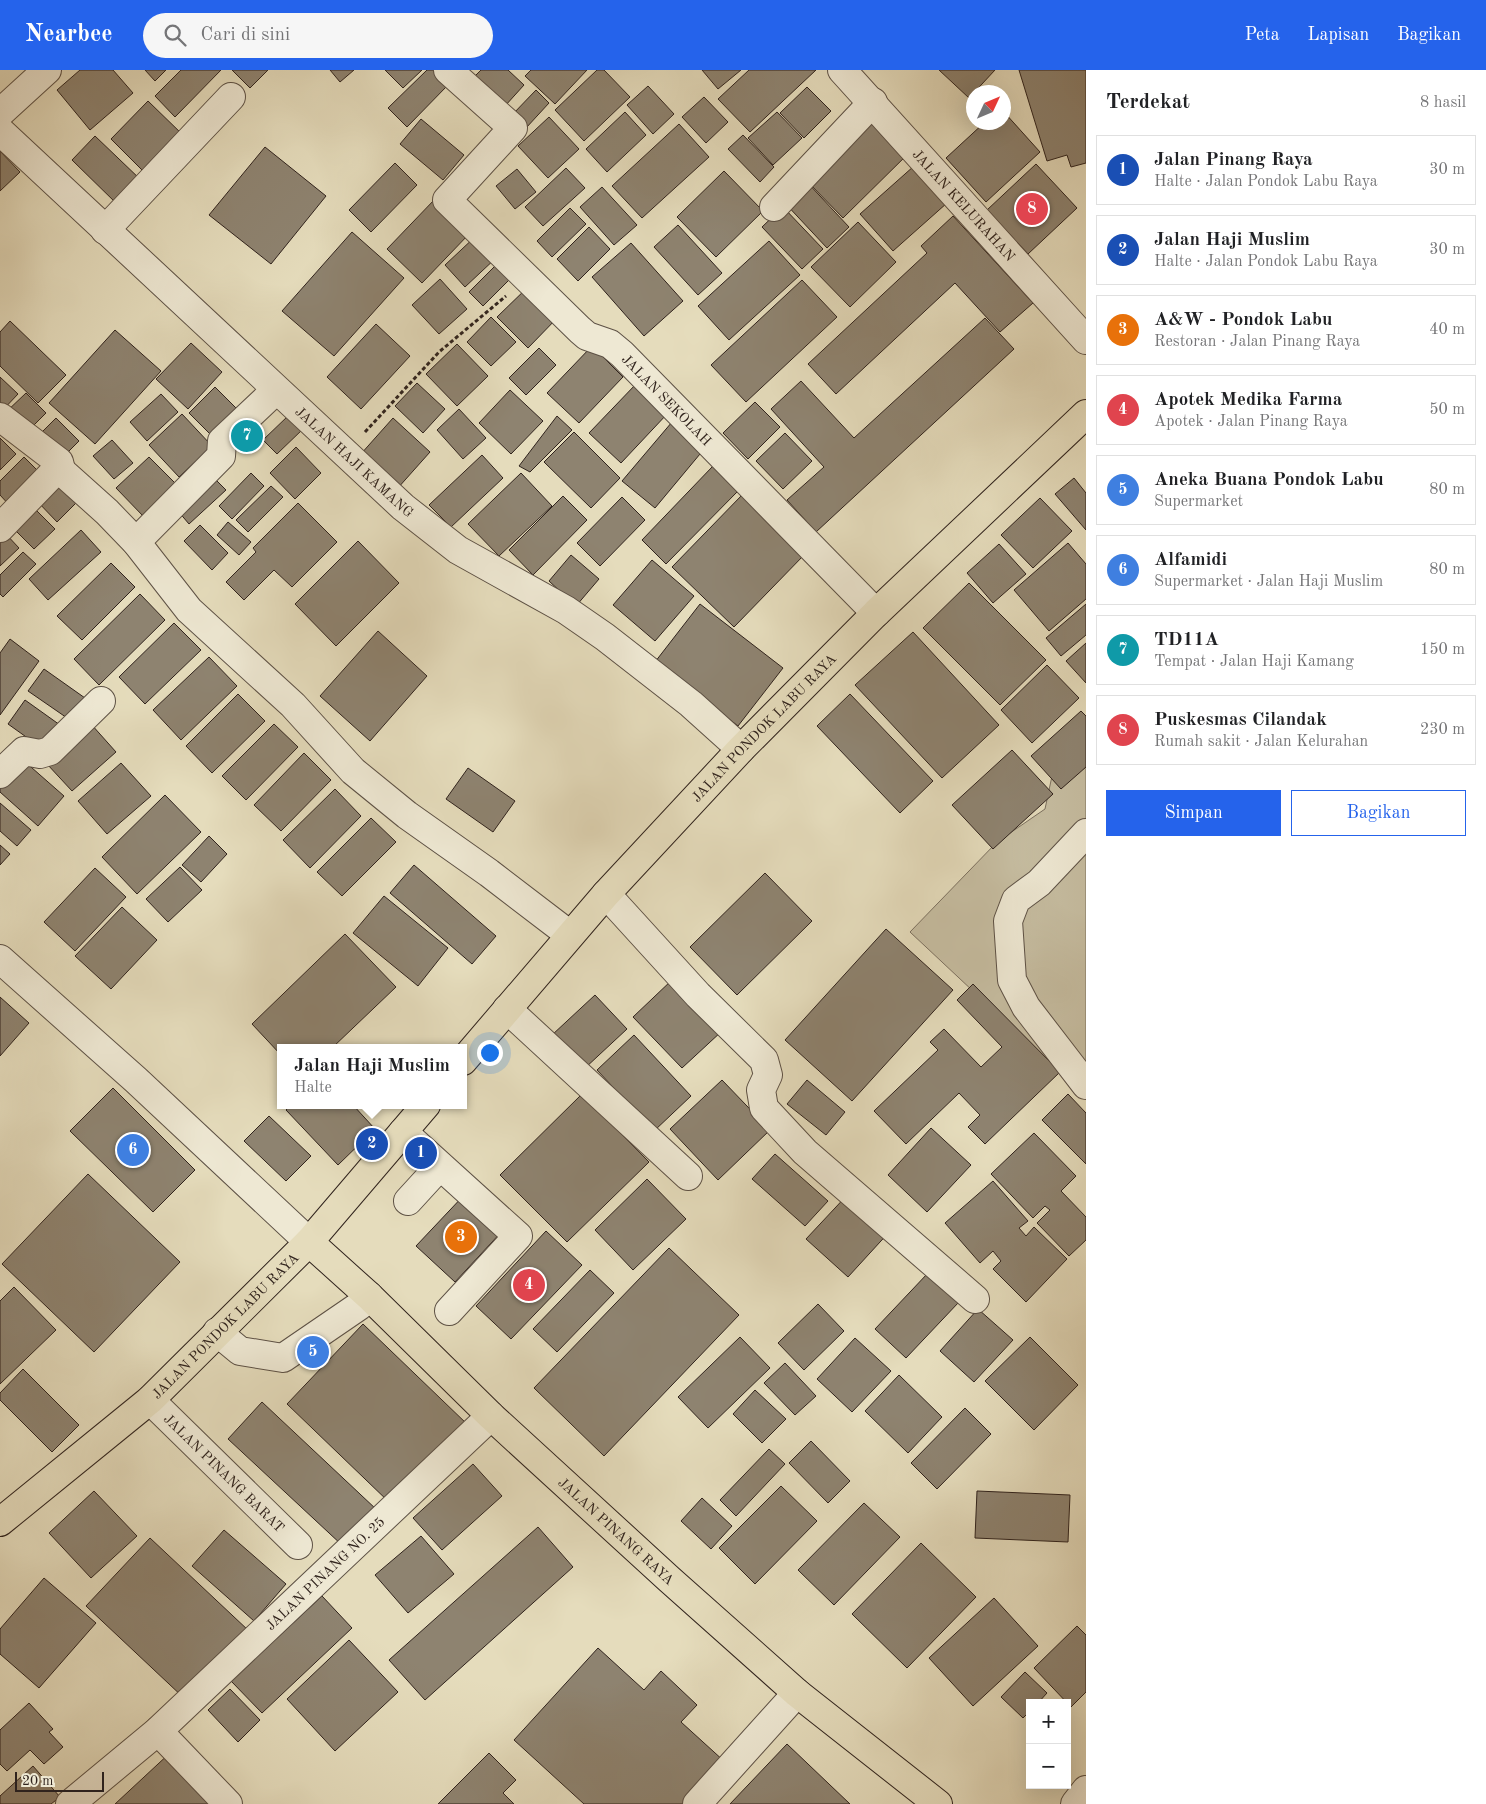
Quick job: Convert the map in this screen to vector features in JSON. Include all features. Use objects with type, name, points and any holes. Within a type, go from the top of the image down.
[{"type":"main road","name":"JALAN PONDOK LABU RAYA","points":[[467,1056],[606,894],[741,749],[876,613],[1086,414]]},
{"type":"main road","name":"JALAN PONDOK LABU RAYA","points":[[0,1522],[150,1400],[310,1242],[423,1109]]},
{"type":"main road","name":"JALAN PINANG RAYA","points":[[310,1242],[369,1296],[491,1416],[669,1579],[797,1693],[938,1804]]},
{"type":"main road","points":[[278,1273],[318,1264],[346,1274]]},
{"type":"street","points":[[0,113],[47,70]]},
{"type":"street","name":"JALAN SEKOLAH","points":[[448,70],[513,128],[447,200],[587,336],[610,344],[622,354],[876,613]]},
{"type":"street","name":"JALAN KELURAHAN","points":[[842,70],[873,102],[1086,340]]},
{"type":"street","points":[[105,230],[231,97]]},
{"type":"street","points":[[774,206],[873,102]]},
{"type":"street","name":"JALAN HAJI KAMANG","points":[[0,132],[403,507],[452,545],[566,610],[642,665],[741,749]]},
{"type":"street","points":[[136,542],[221,456],[222,441],[276,390]]},
{"type":"street","points":[[0,417],[58,462],[59,469],[108,512],[136,542],[189,610],[293,705],[353,771],[407,815],[489,873],[570,935]]},
{"type":"street","points":[[0,528],[59,469]]},
{"type":"street","points":[[0,774],[24,752],[40,754],[50,751],[102,701]]},
{"type":"street","points":[[1086,833],[1039,883],[1016,900],[1008,921],[1012,980],[1026,1008],[1086,1085]]},
{"type":"street","points":[[606,894],[698,995],[764,1060],[768,1075],[761,1090],[764,1108],[805,1152],[975,1300]]},
{"type":"street","points":[[0,959],[136,1080],[310,1242]]},
{"type":"street","points":[[508,1010],[688,1176]]},
{"type":"street","points":[[403,1132],[518,1236],[449,1311]]},
{"type":"street","points":[[408,1201],[440,1166]]},
{"type":"street","points":[[217,1332],[240,1351],[283,1358],[359,1306],[369,1296]]},
{"type":"street","name":"JALAN PINANG BARAT","points":[[150,1400],[298,1545]]},
{"type":"street","name":"JALAN PINANG NO. 25","points":[[70,1804],[158,1731],[491,1416]]},
{"type":"street","points":[[697,1804],[797,1693]]},
{"type":"street","points":[[158,1731],[228,1804]]},
{"type":"street","points":[[1075,1804],[1086,1790]]},
{"type":"path","points":[[345,454],[439,352],[527,278]]},
{"type":"shaded area","points":[[1086,756],[1086,1097],[910,932],[997,842],[1045,809],[1052,776]]},
{"type":"building","points":[[80,70],[113,70],[133,93],[90,130],[57,90]]},
{"type":"building","points":[[145,70],[166,70],[155,81]]},
{"type":"building","points":[[181,70],[221,70],[175,117],[155,96]]},
{"type":"building","points":[[232,70],[268,70],[250,88]]},
{"type":"building","points":[[330,70],[354,70],[340,82]]},
{"type":"building","points":[[385,70],[422,70],[403,88]]},
{"type":"building","points":[[427,70],[434,70],[448,85],[407,127],[388,108]]},
{"type":"building","points":[[481,70],[508,70],[524,85],[505,106],[474,77]]},
{"type":"building","points":[[531,70],[587,70],[555,104],[525,76]]},
{"type":"building","points":[[597,70],[604,70],[630,97],[584,141],[555,110]]},
{"type":"building","points":[[702,70],[741,70],[718,89]]},
{"type":"building","points":[[749,70],[816,70],[750,132],[718,99]]},
{"type":"building","points":[[939,70],[995,70],[981,85],[966,85],[966,95]]},
{"type":"building","points":[[1019,70],[1086,70],[1086,163],[1071,167],[1067,155],[1047,161]]},
{"type":"building","points":[[648,86],[674,114],[653,134],[627,105]]},
{"type":"building","points":[[807,87],[831,111],[804,138],[780,113]]},
{"type":"building","points":[[536,90],[549,103],[526,128],[512,115]]},
{"type":"building","points":[[704,97],[728,122],[706,143],[682,117]]},
{"type":"building","points":[[148,101],[184,136],[147,175],[111,139]]},
{"type":"building","points":[[625,112],[646,135],[607,172],[586,149]]},
{"type":"building","points":[[777,112],[802,138],[773,165],[748,138]]},
{"type":"building","points":[[878,112],[914,148],[843,218],[807,181]]},
{"type":"building","points":[[549,117],[579,149],[548,178],[518,146]]},
{"type":"building","points":[[421,119],[464,155],[443,180],[400,144]]},
{"type":"building","points":[[1011,120],[1040,152],[986,202],[946,158],[976,130],[1011,130]]},
{"type":"building","points":[[679,124],[709,157],[642,218],[612,186]]},
{"type":"building","points":[[743,135],[774,167],[760,182],[728,149]]},
{"type":"building","points":[[95,136],[142,181],[118,205],[72,160]]},
{"type":"building","points":[[265,147],[326,196],[271,264],[209,215]]},
{"type":"building","points":[[0,151],[20,172],[0,191]]},
{"type":"building","points":[[923,158],[956,195],[893,251],[860,214]]},
{"type":"building","points":[[395,163],[417,185],[371,232],[349,210]]},
{"type":"building","points":[[1036,164],[1077,208],[1028,254],[987,210]]},
{"type":"building","points":[[566,168],[585,188],[543,226],[525,207]]},
{"type":"building","points":[[517,169],[536,192],[515,209],[496,186]]},
{"type":"building","points":[[724,171],[763,211],[716,257],[677,217]]},
{"type":"building","points":[[805,180],[849,227],[827,248],[783,201]]},
{"type":"building","points":[[602,187],[637,225],[614,245],[580,207]]},
{"type":"building","points":[[435,199],[470,233],[422,283],[387,249]]},
{"type":"building","points":[[783,207],[823,249],[802,269],[762,227]]},
{"type":"building","points":[[570,208],[586,224],[552,257],[537,241]]},
{"type":"building","points":[[953,216],[1033,303],[1000,332],[955,283],[836,394],[808,364],[927,253],[921,246]]},
{"type":"building","points":[[858,222],[896,262],[850,307],[811,267]]},
{"type":"building","points":[[678,225],[722,273],[698,295],[654,247]]},
{"type":"building","points":[[589,227],[610,249],[578,281],[557,259]]},
{"type":"building","points":[[352,232],[404,278],[334,356],[282,311]]},
{"type":"building","points":[[477,235],[497,257],[465,287],[445,265]]},
{"type":"building","points":[[769,241],[800,275],[729,340],[698,306]]},
{"type":"building","points":[[631,243],[683,301],[644,336],[592,277]]},
{"type":"building","points":[[499,262],[513,276],[483,306],[469,292]]},
{"type":"building","points":[[440,279],[467,309],[439,334],[412,305]]},
{"type":"building","points":[[802,280],[837,317],[746,402],[711,365]]},
{"type":"building","points":[[530,285],[560,315],[528,348],[497,317]]},
{"type":"building","points":[[491,317],[516,342],[491,366],[467,342]]},
{"type":"building","points":[[985,318],[1014,349],[816,532],[787,500],[824,467],[771,409],[801,381],[854,438]]},
{"type":"building","points":[[10,321],[66,375],[38,403],[0,366],[0,332]]},
{"type":"building","points":[[376,324],[410,356],[361,409],[327,377]]},
{"type":"building","points":[[115,330],[161,371],[95,444],[49,403]]},
{"type":"building","points":[[191,343],[222,372],[188,409],[156,379]]},
{"type":"building","points":[[457,344],[488,376],[457,406],[426,374]]},
{"type":"building","points":[[592,346],[623,377],[579,423],[547,393]]},
{"type":"building","points":[[539,348],[556,365],[526,395],[509,378]]},
{"type":"building","points":[[0,377],[18,394],[0,413]]},
{"type":"building","points":[[417,383],[445,409],[423,433],[395,406]]},
{"type":"building","points":[[637,383],[668,413],[621,463],[589,433]]},
{"type":"building","points":[[215,387],[238,410],[212,436],[189,413]]},
{"type":"building","points":[[510,390],[543,421],[511,454],[479,423]]},
{"type":"building","points":[[26,393],[46,413],[26,433],[5,413]]},
{"type":"building","points":[[161,394],[178,412],[147,441],[130,422]]},
{"type":"building","points":[[755,402],[780,427],[748,459],[723,433]]},
{"type":"building","points":[[459,409],[486,438],[463,459],[437,430]]},
{"type":"building","points":[[182,414],[212,446],[179,477],[149,445]]},
{"type":"building","points":[[289,415],[303,429],[277,454],[263,440]]},
{"type":"building","points":[[557,416],[572,430],[530,472],[519,466]]},
{"type":"building","points":[[56,418],[79,441],[61,459],[38,436]]},
{"type":"building","points":[[393,418],[430,452],[397,489],[360,455]]},
{"type":"building","points":[[672,422],[705,448],[655,508],[622,481]]},
{"type":"building","points":[[249,423],[261,435],[245,450],[234,438]]},
{"type":"building","points":[[574,432],[620,478],[591,508],[544,462]]},
{"type":"building","points":[[785,433],[812,461],[783,489],[756,461]]},
{"type":"building","points":[[0,438],[16,454],[0,470]]},
{"type":"building","points":[[112,440],[133,463],[114,479],[93,456]]},
{"type":"building","points":[[296,447],[321,473],[295,499],[270,473]]},
{"type":"building","points":[[482,455],[503,478],[451,527],[429,505]]},
{"type":"building","points":[[24,457],[44,477],[12,508],[0,495],[0,481]]},
{"type":"building","points":[[149,457],[177,485],[144,517],[116,488]]},
{"type":"building","points":[[713,466],[738,491],[666,564],[642,540]]},
{"type":"building","points":[[251,473],[264,486],[232,519],[219,506]]},
{"type":"building","points":[[521,473],[552,506],[499,556],[468,524]]},
{"type":"building","points":[[62,474],[83,496],[57,522],[36,500]]},
{"type":"building","points":[[214,478],[226,490],[189,524],[178,511]]},
{"type":"building","points":[[1074,478],[1086,493],[1086,530],[1055,494]]},
{"type":"building","points":[[271,486],[283,497],[248,532],[236,520]]},
{"type":"building","points":[[743,494],[805,554],[734,627],[672,567]]},
{"type":"building","points":[[563,496],[587,520],[533,575],[509,550]]},
{"type":"building","points":[[622,497],[645,520],[600,566],[577,543]]},
{"type":"building","points":[[1040,498],[1072,531],[1033,568],[1001,535]]},
{"type":"building","points":[[298,503],[337,542],[292,587],[274,570],[244,600],[226,582],[256,552],[253,548]]},
{"type":"building","points":[[32,506],[55,529],[34,549],[12,527]]},
{"type":"building","points":[[228,522],[251,542],[239,555],[217,535]]},
{"type":"building","points":[[200,525],[228,553],[212,570],[184,541]]},
{"type":"building","points":[[81,530],[101,552],[48,600],[29,579]]},
{"type":"building","points":[[4,532],[19,548],[0,566],[0,536]]},
{"type":"building","points":[[358,541],[399,583],[336,646],[295,604]]},
{"type":"building","points":[[1068,543],[1086,564],[1086,599],[1049,631],[1014,590]]},
{"type":"building","points":[[999,544],[1026,574],[993,603],[967,573]]},
{"type":"building","points":[[23,552],[36,564],[3,597],[0,594],[0,575]]},
{"type":"building","points":[[571,555],[599,579],[576,606],[549,581]]},
{"type":"building","points":[[652,560],[694,596],[655,641],[613,605]]},
{"type":"building","points":[[111,563],[135,587],[82,640],[57,616]]},
{"type":"building","points":[[969,583],[1046,660],[1000,705],[923,628]]},
{"type":"building","points":[[140,594],[165,620],[99,685],[74,659]]},
{"type":"building","points":[[700,604],[783,668],[738,726],[655,662]]},
{"type":"building","points":[[1086,604],[1086,635],[1061,656],[1046,638]]},
{"type":"building","points":[[174,623],[201,650],[145,704],[119,677]]},
{"type":"building","points":[[378,631],[427,676],[370,741],[320,696]]},
{"type":"building","points":[[913,632],[999,725],[942,778],[855,685]]},
{"type":"building","points":[[10,639],[39,661],[0,715],[0,653]]},
{"type":"building","points":[[1086,643],[1086,683],[1066,661]]},
{"type":"building","points":[[209,657],[237,686],[181,740],[153,710]]},
{"type":"building","points":[[1047,665],[1079,698],[1032,743],[1001,710]]},
{"type":"building","points":[[44,669],[85,698],[70,720],[28,691]]},
{"type":"building","points":[[238,694],[265,721],[212,773],[186,746]]},
{"type":"building","points":[[850,694],[933,781],[900,813],[817,726]]},
{"type":"building","points":[[25,700],[60,725],[43,749],[8,724]]},
{"type":"building","points":[[1081,711],[1086,716],[1086,767],[1061,789],[1031,756]]},
{"type":"building","points":[[91,724],[116,752],[72,791],[47,764]]},
{"type":"building","points":[[274,724],[298,747],[246,800],[222,776]]},
{"type":"building","points":[[1012,750],[1053,794],[993,849],[952,805]]},
{"type":"building","points":[[304,753],[331,780],[281,831],[254,805]]},
{"type":"building","points":[[23,760],[64,796],[38,826],[0,792],[0,785]]},
{"type":"building","points":[[121,763],[151,796],[107,834],[78,801]]},
{"type":"building","points":[[468,768],[515,801],[493,832],[446,799]]},
{"type":"building","points":[[335,789],[361,816],[310,868],[283,840]]},
{"type":"building","points":[[165,795],[201,832],[137,894],[102,857]]},
{"type":"building","points":[[0,803],[31,830],[17,846],[0,831]]},
{"type":"building","points":[[371,818],[396,842],[342,896],[317,872]]},
{"type":"building","points":[[209,836],[227,854],[201,882],[182,865]]},
{"type":"building","points":[[0,845],[10,854],[0,865]]},
{"type":"building","points":[[414,865],[496,936],[472,964],[390,893]]},
{"type":"building","points":[[180,867],[202,890],[168,922],[146,899]]},
{"type":"building","points":[[95,868],[126,897],[75,951],[44,922]]},
{"type":"building","points":[[765,873],[812,921],[737,995],[690,947]]},
{"type":"building","points":[[384,896],[448,948],[418,986],[353,933]]},
{"type":"building","points":[[122,907],[157,940],[111,989],[75,956]]},
{"type":"building","points":[[886,929],[953,990],[852,1101],[785,1040]]},
{"type":"building","points":[[345,934],[396,987],[336,1044],[277,1044],[277,1051],[252,1024]]},
{"type":"building","points":[[673,979],[722,1031],[682,1068],[633,1017]]},
{"type":"building","points":[[973,984],[1060,1072],[985,1144],[968,1127],[980,1115],[959,1093],[906,1144],[874,1111],[938,1050],[930,1042],[944,1029],[981,1067],[1002,1047],[957,1000]]},
{"type":"building","points":[[595,995],[627,1029],[584,1069],[552,1035]]},
{"type":"building","points":[[0,997],[29,1023],[0,1056]]},
{"type":"building","points":[[634,1035],[691,1096],[654,1131],[597,1070]]},
{"type":"building","points":[[722,1080],[770,1130],[718,1180],[670,1129]]},
{"type":"building","points":[[807,1080],[845,1112],[826,1135],[787,1104]]},
{"type":"building","points":[[113,1088],[195,1170],[153,1212],[70,1131]]},
{"type":"building","points":[[582,1094],[649,1162],[567,1242],[500,1175]]},
{"type":"building","points":[[1068,1094],[1086,1113],[1086,1164],[1042,1120]]},
{"type":"building","points":[[357,1109],[375,1129],[338,1165],[286,1110]]},
{"type":"building","points":[[269,1116],[311,1156],[286,1181],[244,1141]]},
{"type":"building","points":[[931,1128],[971,1165],[927,1212],[888,1175]]},
{"type":"building","points":[[1034,1133],[1076,1176],[1061,1191],[1086,1217],[1086,1240],[1069,1256],[1037,1223],[1050,1210],[1045,1206],[1033,1218],[991,1174]]},
{"type":"building","points":[[775,1154],[828,1201],[805,1226],[752,1179]]},
{"type":"building","points":[[88,1174],[180,1262],[94,1352],[2,1264]]},
{"type":"building","points":[[647,1179],[686,1219],[633,1270],[595,1230]]},
{"type":"building","points":[[993,1181],[1028,1221],[1019,1228],[1026,1236],[1034,1227],[1067,1259],[1026,1302],[993,1269],[1001,1261],[993,1251],[980,1263],[945,1223]]},
{"type":"building","points":[[850,1192],[891,1230],[848,1277],[806,1239]]},
{"type":"building","points":[[466,1193],[505,1228],[455,1282],[416,1246]]},
{"type":"building","points":[[546,1231],[582,1265],[511,1339],[476,1306]]},
{"type":"building","points":[[669,1248],[739,1315],[604,1456],[534,1388]]},
{"type":"building","points":[[590,1270],[614,1293],[557,1352],[533,1329]]},
{"type":"building","points":[[928,1273],[959,1302],[906,1358],[875,1329]]},
{"type":"building","points":[[14,1287],[56,1330],[0,1384],[0,1301]]},
{"type":"building","points":[[818,1304],[844,1331],[804,1370],[778,1343]]},
{"type":"building","points":[[978,1309],[1013,1340],[974,1382],[940,1351]]},
{"type":"building","points":[[363,1324],[468,1425],[391,1504],[287,1404]]},
{"type":"building","points":[[740,1337],[770,1368],[708,1428],[678,1397]]},
{"type":"building","points":[[1030,1337],[1078,1385],[1034,1430],[985,1381]]},
{"type":"building","points":[[855,1338],[891,1371],[852,1412],[817,1379]]},
{"type":"building","points":[[785,1363],[816,1396],[795,1415],[764,1383]]},
{"type":"building","points":[[23,1369],[79,1425],[52,1452],[0,1400],[0,1393]]},
{"type":"building","points":[[899,1375],[942,1417],[908,1453],[865,1411]]},
{"type":"building","points":[[755,1390],[786,1419],[762,1443],[733,1414]]},
{"type":"building","points":[[262,1402],[377,1510],[343,1546],[228,1439]]},
{"type":"building","points":[[965,1408],[991,1434],[937,1489],[911,1463]]},
{"type":"building","points":[[811,1441],[850,1481],[828,1503],[789,1463]]},
{"type":"building","points":[[769,1449],[785,1464],[736,1516],[720,1500]]},
{"type":"building","points":[[473,1464],[502,1496],[442,1550],[413,1518]]},
{"type":"building","points":[[781,1486],[817,1521],[755,1584],[719,1548]]},
{"type":"building","points":[[94,1491],[137,1536],[91,1578],[49,1533]]},
{"type":"building","points":[[977,1491],[1070,1495],[1068,1542],[975,1538]]},
{"type":"building","points":[[702,1498],[732,1526],[711,1549],[681,1521]]},
{"type":"building","points":[[864,1503],[900,1537],[834,1605],[798,1570]]},
{"type":"building","points":[[538,1527],[573,1567],[425,1700],[389,1660]]},
{"type":"building","points":[[224,1530],[286,1584],[254,1621],[192,1566]]},
{"type":"building","points":[[421,1536],[454,1574],[408,1613],[375,1575]]},
{"type":"building","points":[[150,1538],[249,1631],[185,1699],[86,1606]]},
{"type":"building","points":[[921,1543],[976,1597],[907,1668],[852,1614]]},
{"type":"building","points":[[44,1578],[96,1623],[39,1688],[0,1654],[0,1629]]},
{"type":"building","points":[[322,1596],[352,1628],[262,1713],[231,1681]]},
{"type":"building","points":[[994,1598],[1038,1646],[973,1706],[929,1658]]},
{"type":"building","points":[[1077,1626],[1086,1635],[1086,1692],[1071,1707],[1071,1699],[1063,1699],[1034,1668]]},
{"type":"building","points":[[349,1640],[398,1692],[335,1751],[287,1699]]},
{"type":"building","points":[[598,1648],[644,1690],[661,1671],[697,1705],[681,1722],[725,1762],[686,1804],[584,1804],[514,1740]]},
{"type":"building","points":[[1025,1672],[1047,1693],[1042,1699],[1026,1699],[1026,1715],[1023,1718],[1001,1697]]},
{"type":"building","points":[[230,1689],[260,1720],[238,1742],[208,1710]]},
{"type":"building","points":[[29,1703],[53,1729],[49,1732],[63,1747],[44,1764],[30,1750],[7,1771],[0,1764],[0,1730]]},
{"type":"building","points":[[787,1744],[850,1804],[730,1804]]},
{"type":"building","points":[[172,1751],[221,1804],[115,1804]]},
{"type":"building","points":[[489,1753],[516,1780],[503,1793],[514,1804],[438,1804]]},
{"type":"building","points":[[33,1766],[60,1797],[51,1804],[0,1804],[0,1796]]},
{"type":"place","name":"Puskesmas Cilandak","points":[[1032,209]]},
{"type":"place","name":"TD11A","points":[[247,436]]},
{"type":"place","name":"Jalan Haji Muslim","points":[[372,1144]]},
{"type":"place","name":"Alfamidi","points":[[133,1150]]},
{"type":"place","name":"Jalan Pinang Raya","points":[[421,1153]]},
{"type":"place","name":"A&W - Pondok Labu","points":[[461,1237]]},
{"type":"place","name":"Apotek Medika Farma","points":[[529,1285]]},
{"type":"place","name":"Aneka Buana Pondok Labu","points":[[313,1352]]}]
